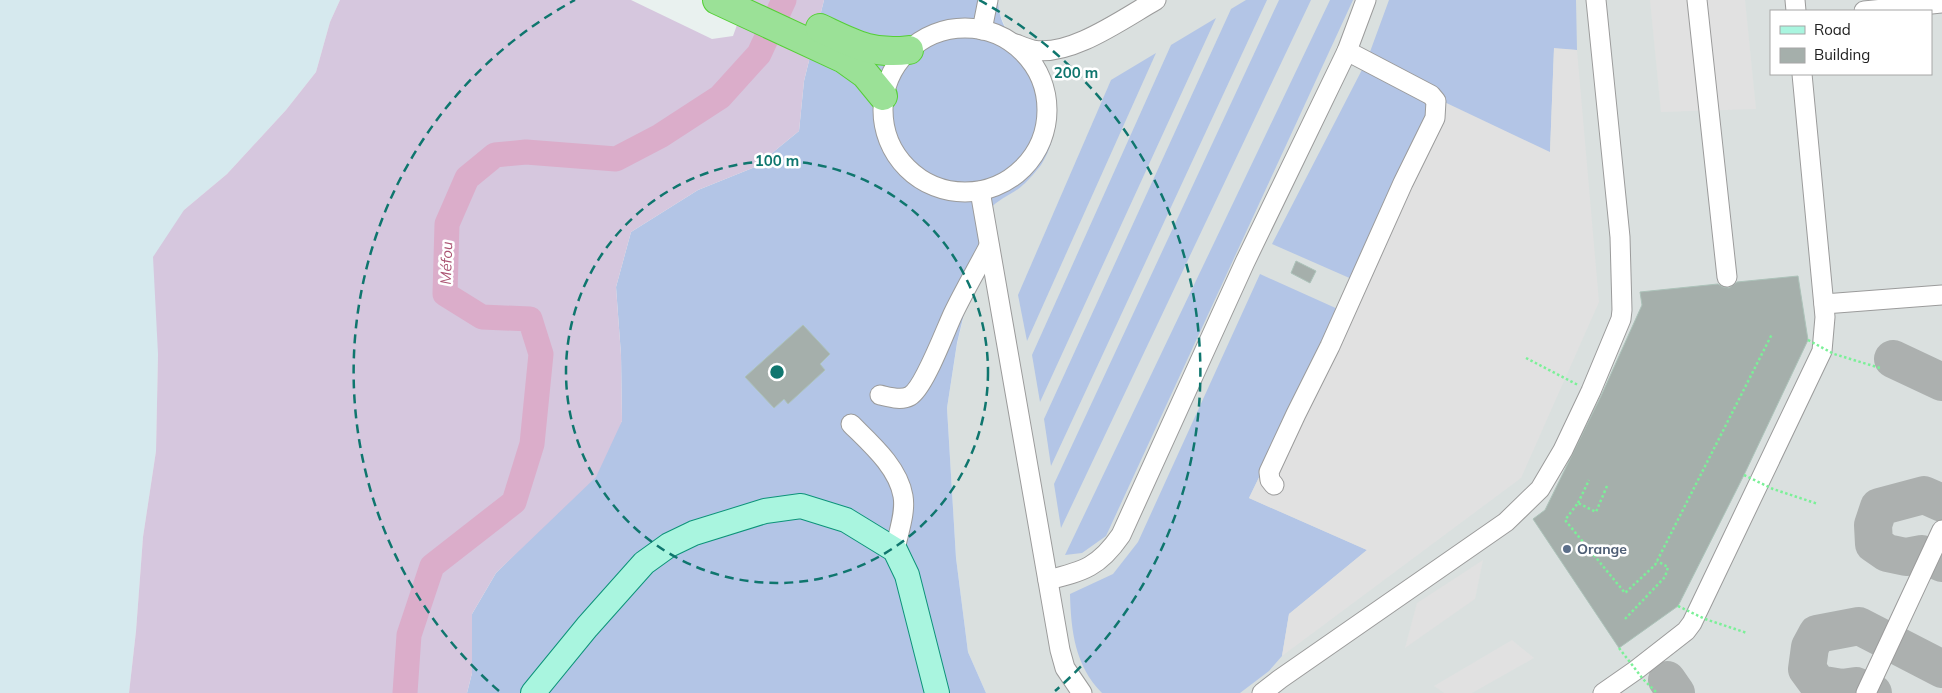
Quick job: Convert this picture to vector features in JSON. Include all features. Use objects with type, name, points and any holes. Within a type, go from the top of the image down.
[{"type":"highway","points":[[717,0],[847,50],[882,52],[909,50]]},
{"type":"highway","points":[[759,0],[847,50],[883,96]]},
{"type":"main road","points":[[533,693],[587,627],[644,563],[669,545],[694,533],[766,511],[801,506],[846,520],[895,550],[907,575],[937,693]]},
{"type":"street","points":[[982,30],[988,0]]},
{"type":"street","points":[[1010,42],[1033,50],[1052,51],[1080,43],[1156,0]]},
{"type":"street","points":[[1048,580],[1080,572],[1096,564],[1110,551],[1121,535],[1245,262],[1347,51],[1366,0]]},
{"type":"street","points":[[1262,693],[1513,515],[1540,489],[1563,450],[1591,391],[1621,319],[1622,310],[1620,237],[1596,0]]},
{"type":"street","points":[[1697,0],[1726,277]]},
{"type":"street","points":[[1874,10],[1942,3]]},
{"type":"street","points":[[966,28],[982,30],[997,34],[1010,42],[1022,50],[1039,74],[1048,101],[1046,130],[1035,156],[1026,167],[1002,184],[980,191],[965,193],[941,190],[920,179],[902,164],[889,143],[887,136],[883,120],[883,96],[892,71],[909,50],[921,40],[943,31],[966,28]]},
{"type":"street","points":[[1274,485],[1270,480],[1270,472],[1280,447],[1330,346],[1403,183],[1435,118],[1436,101],[1431,95],[1347,51]]},
{"type":"street","points":[[1603,693],[1686,631],[1692,623],[1822,351],[1825,316],[1802,75]]},
{"type":"street","points":[[980,191],[1060,650],[1065,668],[1082,693]]},
{"type":"street","points":[[880,395],[895,399],[910,396],[918,387],[932,362],[962,295],[989,246]]},
{"type":"street","points":[[1824,304],[1942,295]]},
{"type":"street","points":[[852,424],[880,455],[898,479],[903,504],[895,550]]},
{"type":"street","points":[[1866,693],[1942,530]]},
{"type":"path","points":[[1589,480],[1578,503],[1565,520],[1625,592],[1657,561],[1772,334]]},
{"type":"path","points":[[1808,340],[1834,354],[1880,368]]},
{"type":"path","points":[[1526,358],[1591,391]]},
{"type":"path","points":[[1744,475],[1773,489],[1818,504]]},
{"type":"path","points":[[1578,503],[1596,512],[1608,486]]},
{"type":"path","points":[[1625,619],[1665,577],[1668,567],[1657,561]]},
{"type":"path","points":[[1678,606],[1705,619],[1747,633]]},
{"type":"path","points":[[1619,648],[1642,679],[1657,693]]},
{"type":"shaded area","points":[[0,0],[340,0],[330,22],[316,72],[286,110],[227,174],[184,210],[158,354],[156,451],[143,537],[129,693],[0,693]]},
{"type":"shaded area","points":[[340,0],[631,0],[712,39],[733,36],[746,0],[824,0],[804,81],[799,131],[755,167],[698,190],[631,232],[616,287],[621,355],[622,421],[596,477],[496,573],[472,614],[472,673],[467,693],[129,693],[143,537],[156,451],[158,354],[153,257],[184,210],[227,174],[286,110],[316,72],[330,22]]},
{"type":"shaded area","points":[[824,0],[998,0],[1004,26],[1034,58],[1043,72],[1053,102],[1054,133],[1041,165],[1023,185],[997,202],[989,210],[957,343],[947,408],[956,558],[968,652],[986,693],[467,693],[472,673],[472,614],[496,573],[527,542],[622,421],[621,355],[616,287],[631,232],[698,190],[755,167],[799,131],[804,81]]},
{"type":"shaded area","points":[[998,0],[1942,0],[1942,693],[986,693],[968,652],[956,558],[947,408],[957,344],[989,210],[996,202],[1023,185],[1040,165],[1055,129],[1053,94],[1024,46],[1006,29],[998,10]]},
{"type":"shaded area","points":[[1246,0],[1267,0],[1051,466],[1044,419],[1231,9]]},
{"type":"shaded area","points":[[1279,0],[1311,0],[1061,528],[1054,484]]},
{"type":"shaded area","points":[[1330,0],[1353,0],[1106,536],[1082,553],[1065,555]]},
{"type":"shaded area","points":[[1389,0],[1576,0],[1577,50],[1554,49],[1550,153],[1354,280],[1272,244],[1367,60]]},
{"type":"shaded area","points":[[1650,0],[1745,0],[1756,109],[1661,112]]},
{"type":"shaded area","points":[[1216,18],[1040,402],[1032,355],[1171,45]]},
{"type":"shaded area","points":[[1554,48],[1577,50],[1599,302],[1521,478],[1282,656],[1289,614],[1367,550],[1249,498],[1326,340],[1438,99],[1550,152]]},
{"type":"shaded area","points":[[1156,53],[1027,341],[1018,295],[1111,80]]},
{"type":"shaded area","points":[[1260,274],[1340,310],[1249,498],[1367,550],[1289,614],[1282,656],[1269,671],[1240,693],[1102,693],[1093,683],[1080,660],[1073,634],[1070,594],[1113,574],[1138,542]]},
{"type":"shaded area","points":[[1483,560],[1475,599],[1405,648],[1417,603]]},
{"type":"shaded area","points":[[1512,640],[1534,658],[1472,693],[1444,693],[1434,686]]},
{"type":"building","points":[[1296,261],[1316,271],[1310,283],[1291,273]]},
{"type":"building","points":[[1798,276],[1808,340],[1744,475],[1678,606],[1619,648],[1533,519],[1545,510],[1601,396],[1642,305],[1640,292],[1718,284],[1729,288],[1737,282]]},
{"type":"building","points":[[803,325],[830,354],[820,364],[825,370],[788,404],[784,399],[774,408],[745,377]]},
{"type":"waterway","name":"Méfou","points":[[405,693],[409,635],[432,566],[514,502],[532,444],[541,354],[530,319],[482,317],[445,294],[447,224],[467,178],[495,155],[526,152],[616,159],[660,136],[720,97],[759,54],[784,0]]},
{"type":"taxiway","points":[[1893,359],[1942,382]]},
{"type":"taxiway","points":[[1942,503],[1924,495],[1879,507],[1873,525],[1874,544],[1887,553],[1906,557],[1922,554],[1942,563]]},
{"type":"taxiway","points":[[1873,693],[1856,686],[1842,688],[1818,684],[1807,669],[1810,647],[1817,634],[1859,626],[1942,669]]},
{"type":"taxiway","points":[[1667,680],[1676,693]]},
{"type":"place","name":"Orange","points":[[1567,549]]}]
